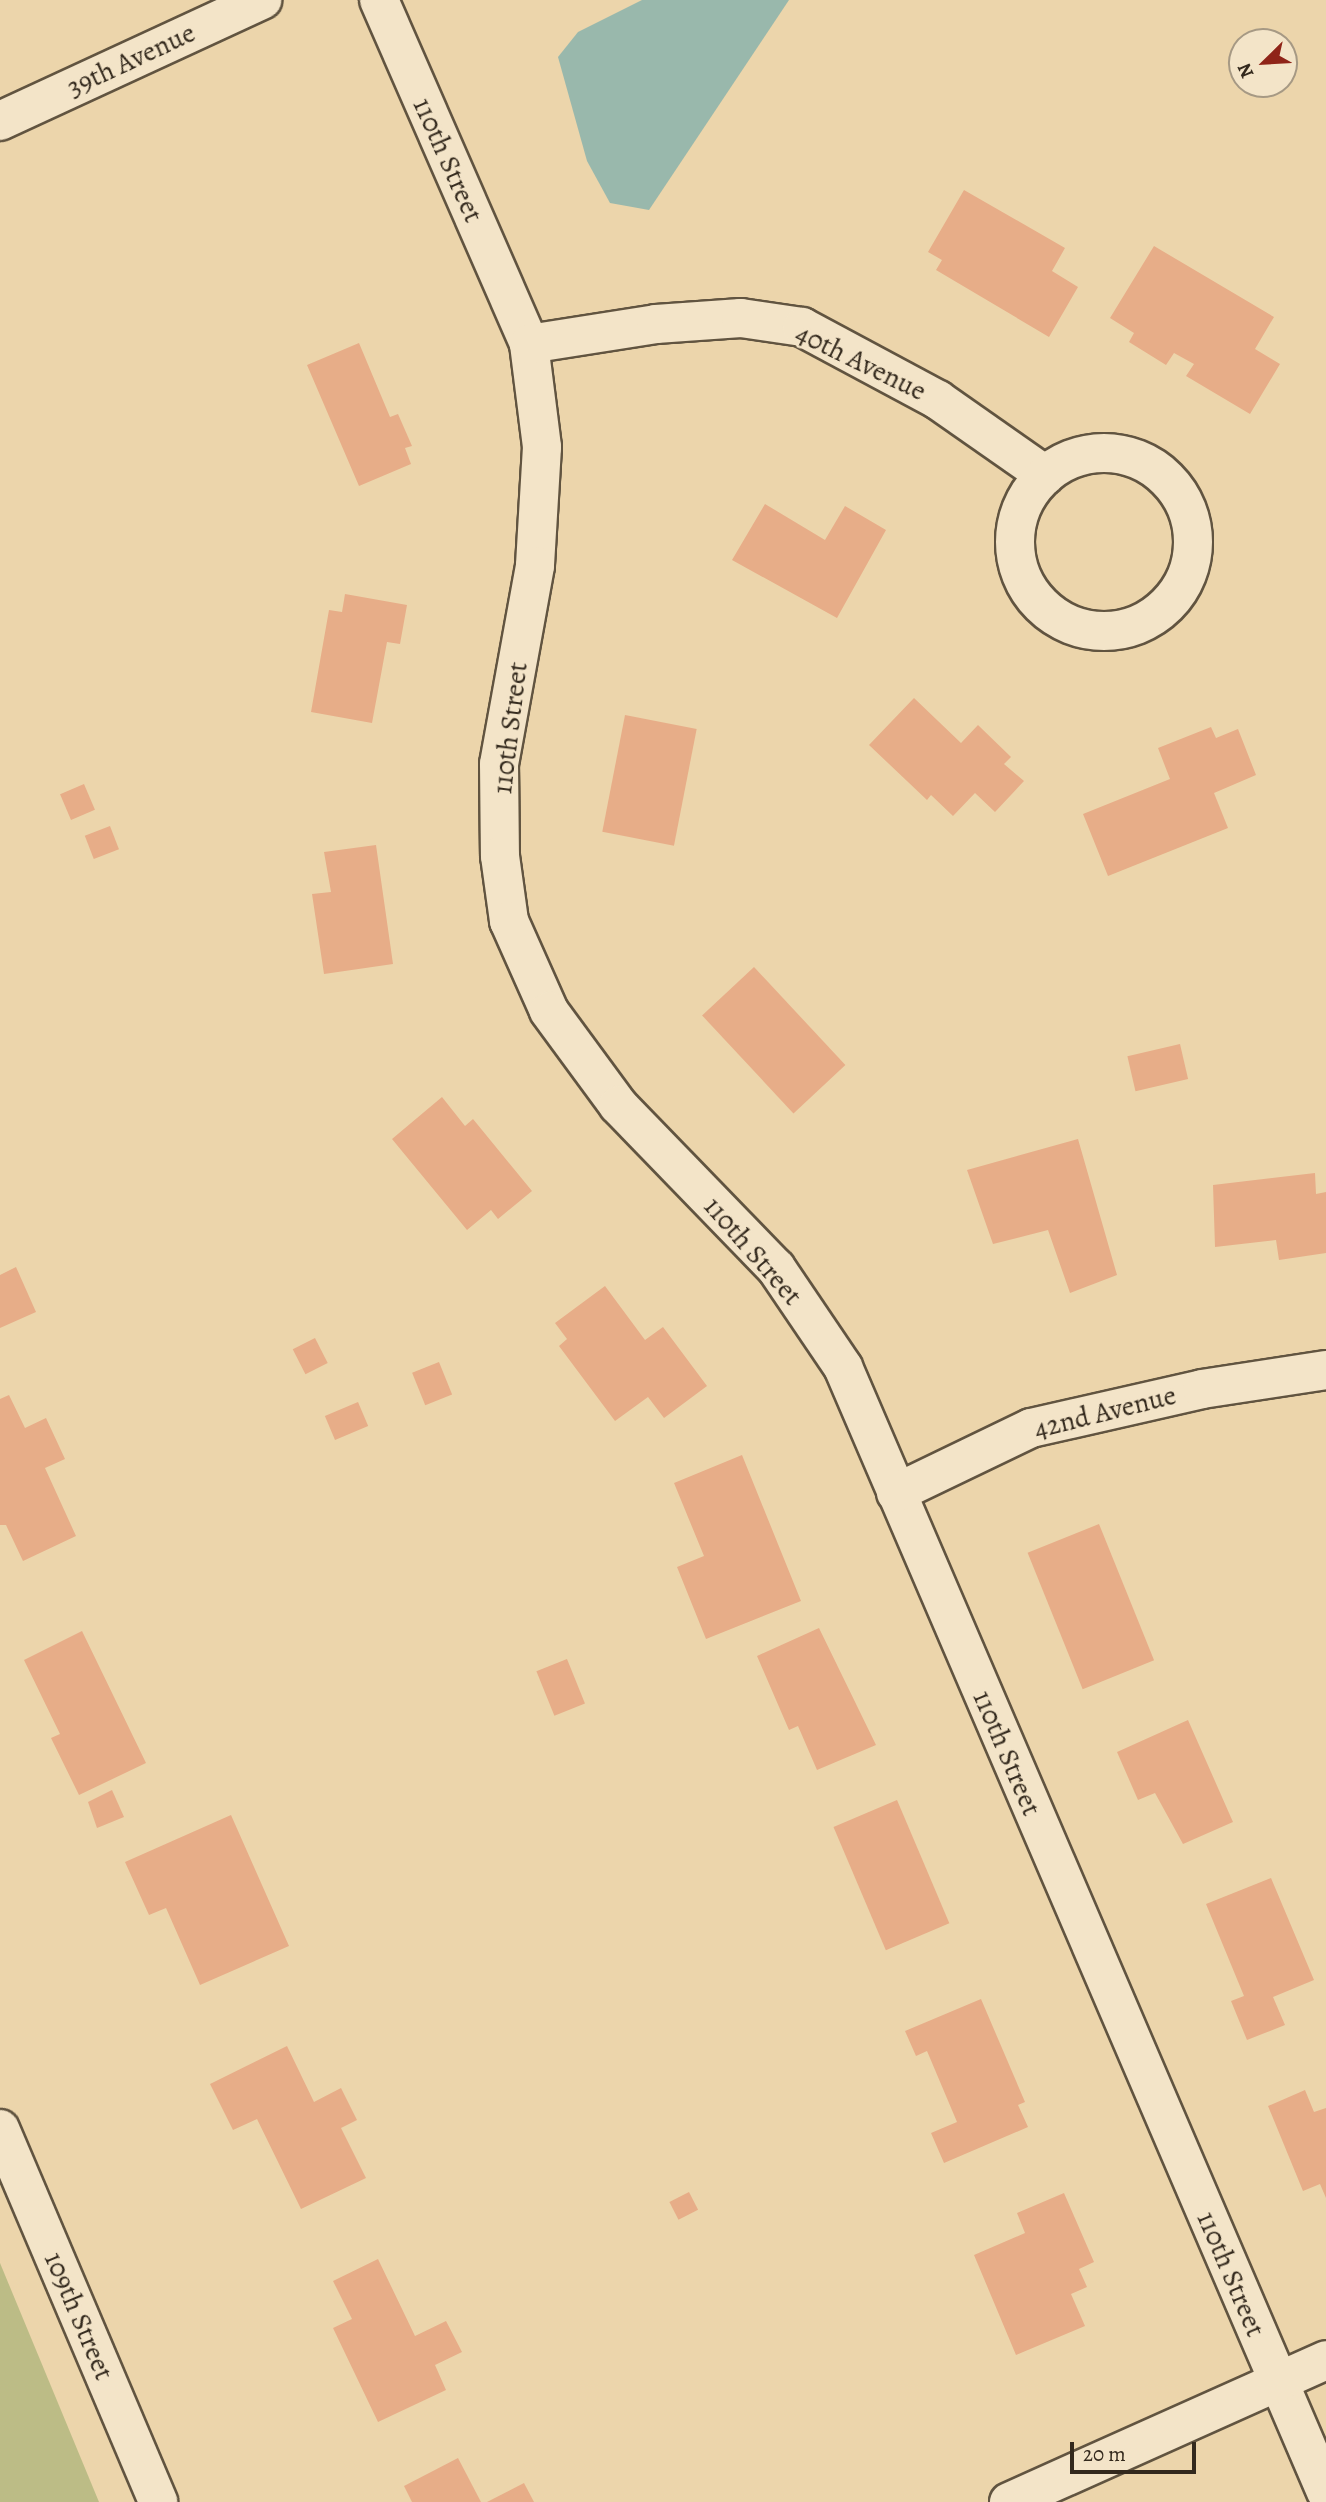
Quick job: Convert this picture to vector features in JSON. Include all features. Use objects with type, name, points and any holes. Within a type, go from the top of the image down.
[{"type":"street","name":"39th Avenue","points":[[0,121],[262,0]]},
{"type":"street","name":"110th Street","points":[[379,0],[529,344],[542,447],[535,566],[499,764],[500,856],[509,921],[549,1011],[618,1105],[776,1269],[844,1367],[1276,2381],[1326,2492]]},
{"type":"street","name":"40th Avenue","points":[[529,344],[656,324],[741,318],[802,327],[938,400],[1045,475]]},
{"type":"street","points":[[1099,453],[1154,467],[1175,488],[1189,513],[1194,542],[1189,571],[1176,596],[1155,617],[1127,629],[1098,632],[1068,625],[1037,600],[1015,556],[1016,526],[1026,497],[1045,475],[1070,459],[1099,453]]},
{"type":"street","name":"42nd Avenue","points":[[896,1493],[1031,1428],[1202,1389],[1326,1370]]},
{"type":"street","name":"109th Street","points":[[0,2129],[158,2502]]},
{"type":"street","points":[[1009,2502],[1326,2360]]},
{"type":"green space","points":[[0,2263],[99,2502],[0,2502]]},
{"type":"shaded area","points":[[642,0],[789,0],[649,210],[610,203],[587,161],[558,57],[578,32]]},
{"type":"building","points":[[964,190],[1065,248],[1052,271],[1078,287],[1049,337],[936,270],[942,260],[928,252]]},
{"type":"building","points":[[1154,246],[1274,317],[1255,349],[1280,364],[1250,414],[1186,376],[1194,364],[1174,353],[1166,365],[1129,342],[1134,333],[1110,318]]},
{"type":"building","points":[[359,343],[390,417],[398,414],[412,446],[405,448],[411,464],[359,486],[307,365]]},
{"type":"building","points":[[765,504],[825,540],[845,506],[886,530],[837,618],[732,560]]},
{"type":"building","points":[[345,594],[407,605],[400,644],[387,642],[372,723],[311,712],[329,610],[342,612]]},
{"type":"building","points":[[914,698],[961,743],[978,725],[1011,757],[1004,764],[1024,781],[995,812],[975,793],[953,816],[931,795],[927,800],[869,745]]},
{"type":"building","points":[[625,715],[697,729],[674,846],[602,832]]},
{"type":"building","points":[[1211,727],[1216,738],[1238,729],[1256,775],[1214,793],[1228,828],[1108,876],[1083,814],[1170,779],[1158,748]]},
{"type":"building","points":[[84,784],[95,810],[71,820],[60,794]]},
{"type":"building","points":[[110,826],[119,849],[94,859],[85,836]]},
{"type":"building","points":[[376,845],[393,964],[324,974],[312,894],[331,892],[324,852]]},
{"type":"building","points":[[754,967],[845,1065],[793,1113],[702,1015]]},
{"type":"building","points":[[1180,1044],[1188,1079],[1135,1091],[1127,1056]]},
{"type":"building","points":[[442,1097],[465,1126],[473,1119],[532,1191],[498,1219],[491,1210],[467,1230],[392,1139]]},
{"type":"building","points":[[1078,1139],[1117,1275],[1070,1293],[1048,1230],[993,1244],[967,1170]]},
{"type":"building","points":[[1315,1173],[1316,1194],[1326,1192],[1326,1253],[1279,1260],[1276,1240],[1215,1247],[1213,1185]]},
{"type":"building","points":[[16,1267],[36,1312],[0,1328],[0,1275]]},
{"type":"building","points":[[605,1286],[645,1340],[663,1327],[707,1386],[664,1418],[648,1397],[615,1421],[559,1346],[567,1339],[555,1323]]},
{"type":"building","points":[[315,1338],[328,1363],[305,1374],[293,1349]]},
{"type":"building","points":[[439,1362],[452,1394],[425,1405],[412,1373]]},
{"type":"building","points":[[9,1395],[25,1428],[46,1418],[65,1459],[45,1468],[76,1536],[23,1561],[6,1525],[0,1525],[0,1399]]},
{"type":"building","points":[[358,1402],[368,1426],[335,1440],[325,1416]]},
{"type":"building","points":[[742,1455],[801,1601],[706,1639],[677,1567],[704,1556],[674,1483]]},
{"type":"building","points":[[1099,1524],[1154,1660],[1083,1689],[1028,1553]]},
{"type":"building","points":[[819,1628],[876,1745],[817,1770],[798,1726],[789,1730],[757,1656]]},
{"type":"building","points":[[82,1631],[146,1763],[79,1795],[51,1738],[60,1734],[24,1660]]},
{"type":"building","points":[[567,1659],[585,1704],[554,1716],[536,1671]]},
{"type":"building","points":[[1188,1720],[1233,1822],[1183,1844],[1155,1793],[1138,1800],[1117,1752]]},
{"type":"building","points":[[112,1790],[124,1817],[97,1828],[88,1802]]},
{"type":"building","points":[[897,1800],[949,1923],[886,1950],[833,1827]]},
{"type":"building","points":[[231,1815],[289,1946],[200,1985],[166,1908],[149,1915],[125,1862]]},
{"type":"building","points":[[1271,1878],[1314,1980],[1273,1997],[1285,2025],[1247,2040],[1231,2001],[1244,1996],[1206,1904]]},
{"type":"building","points":[[981,1999],[1025,2102],[1018,2105],[1028,2127],[944,2163],[931,2133],[957,2122],[927,2051],[916,2056],[905,2031]]},
{"type":"building","points":[[287,2046],[314,2102],[341,2088],[357,2120],[341,2128],[366,2178],[301,2209],[257,2119],[233,2130],[210,2084]]},
{"type":"building","points":[[1305,2090],[1314,2112],[1326,2108],[1326,2198],[1320,2184],[1303,2191],[1268,2106]]},
{"type":"building","points":[[689,2192],[698,2210],[678,2220],[669,2202]]},
{"type":"building","points":[[1064,2193],[1094,2262],[1079,2269],[1087,2287],[1071,2294],[1085,2326],[1016,2355],[974,2255],[1025,2233],[1017,2213]]},
{"type":"building","points":[[378,2259],[415,2336],[446,2321],[462,2352],[435,2365],[446,2390],[378,2422],[333,2328],[352,2319],[333,2281]]},
{"type":"building","points":[[458,2458],[481,2502],[412,2502],[404,2486]]},
{"type":"building","points":[[524,2483],[534,2502],[487,2502]]}]
